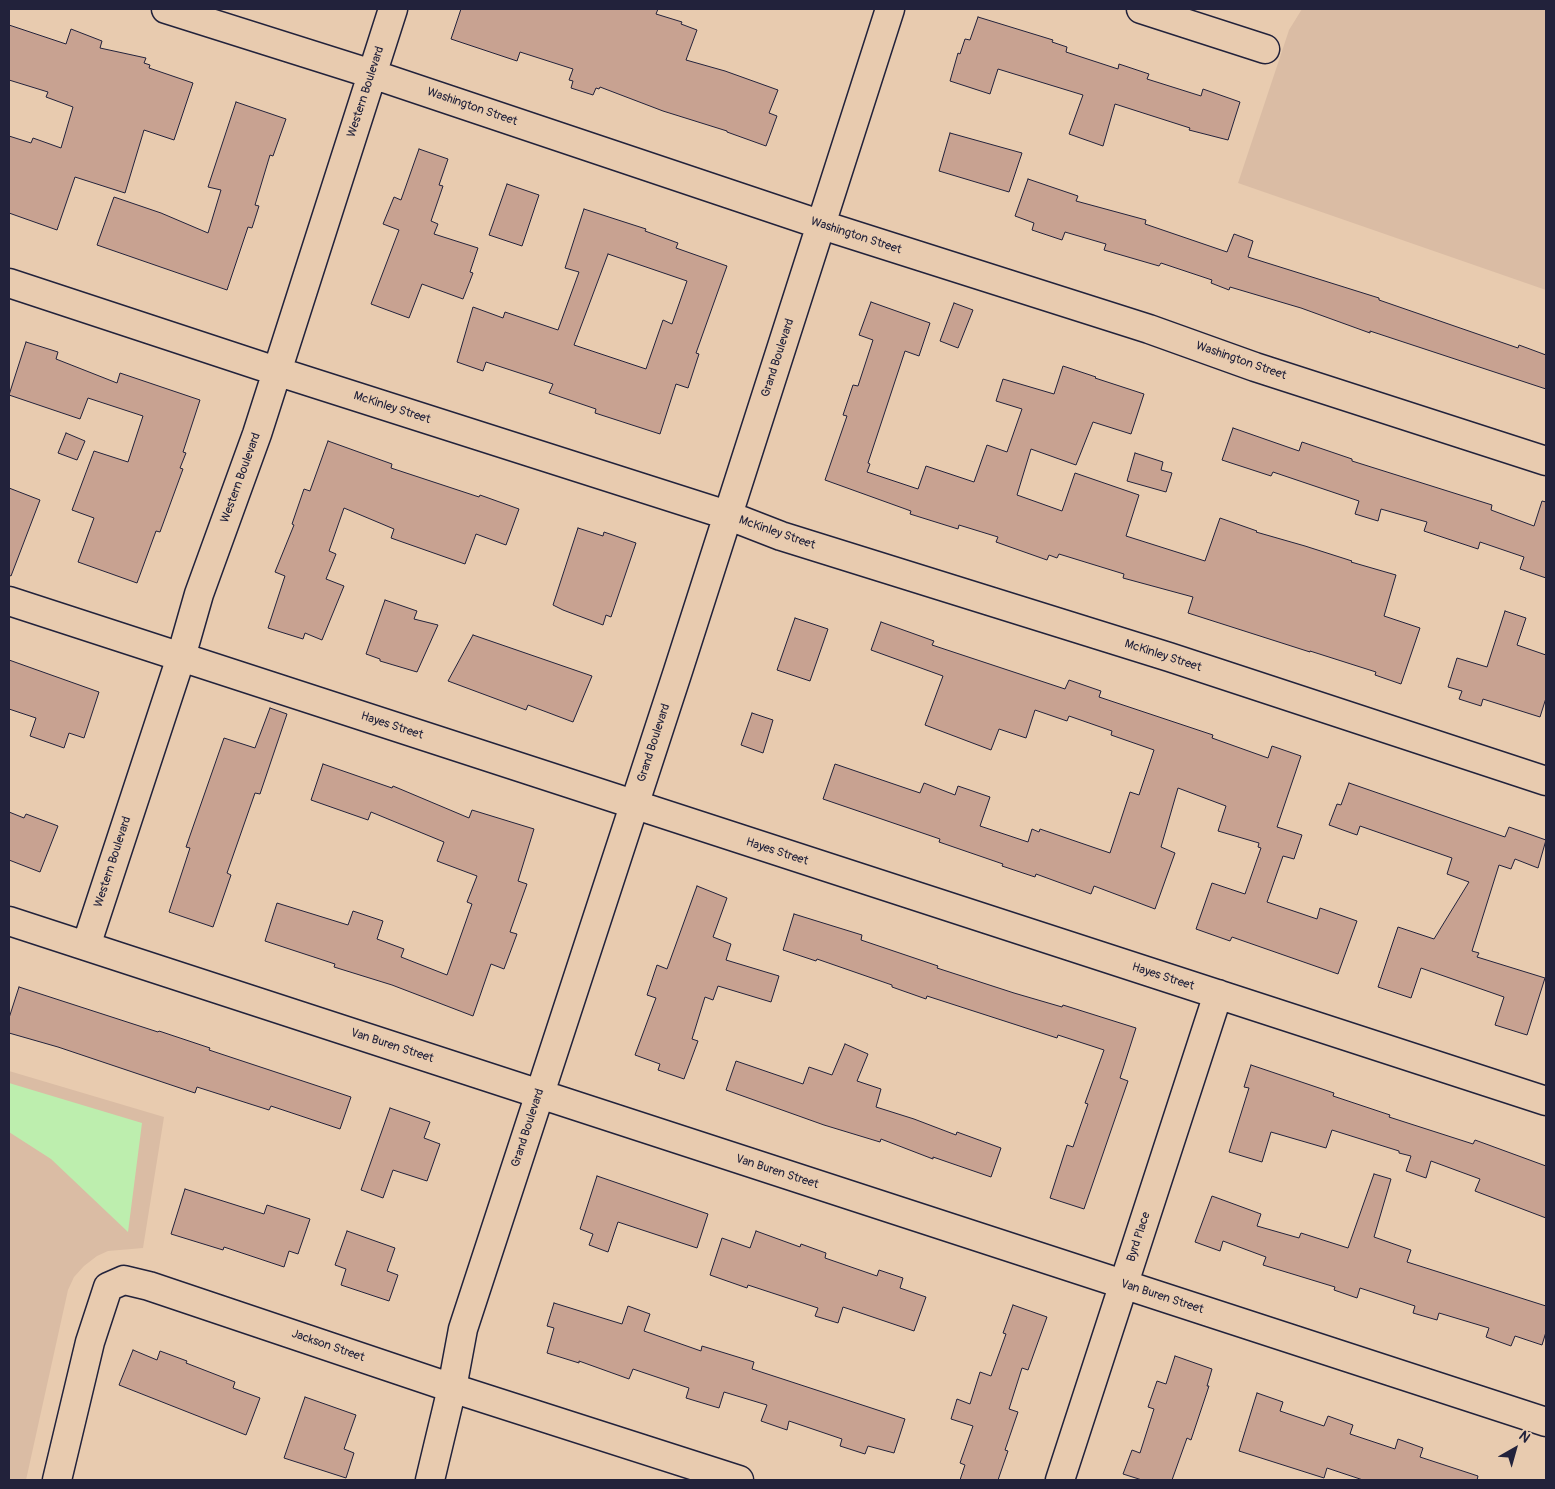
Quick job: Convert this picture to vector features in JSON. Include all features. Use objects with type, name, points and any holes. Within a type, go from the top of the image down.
[{"type":"street","name":"Washington Street","points":[[166,9],[372,74],[822,225],[1150,329],[1256,367],[1546,462]]},
{"type":"street","name":"Western Boulevard","points":[[86,946],[199,594],[257,434],[392,9]]},
{"type":"street","name":"Grand Boulevard","points":[[430,1480],[452,1388],[463,1329],[678,671],[890,9]]},
{"type":"street","points":[[1141,9],[1265,49]]},
{"type":"street","name":"McKinley Street","points":[[9,282],[276,371],[727,515],[781,536],[1169,658],[1546,781]]},
{"type":"street","name":"Hayes Street","points":[[9,602],[1546,1101]]},
{"type":"street","name":"Van Buren Street","points":[[9,921],[1546,1422]]},
{"type":"street","name":"Byrd Place","points":[[1060,1480],[1218,994]]},
{"type":"street","name":"Jackson Street","points":[[57,1480],[90,1342],[108,1287],[124,1280],[149,1286],[452,1388],[739,1480]]},
{"type":"shaded area","points":[[1302,9],[1546,9],[1546,290],[1238,183],[1289,30]]},
{"type":"shaded area","points":[[9,1071],[164,1117],[143,1248],[108,1251],[97,1256],[74,1277],[68,1290],[26,1480],[9,1480]]},
{"type":"green space","points":[[9,1083],[142,1123],[128,1232],[51,1159],[9,1132]]},
{"type":"building","points":[[461,9],[658,9],[656,14],[682,22],[681,24],[697,30],[686,60],[725,71],[778,90],[769,113],[777,116],[766,146],[727,131],[663,111],[600,87],[599,89],[596,88],[593,95],[571,88],[573,81],[569,80],[573,69],[520,52],[517,61],[451,39]]},
{"type":"building","points":[[978,17],[1053,40],[1052,42],[1067,47],[1066,52],[1118,69],[1119,64],[1149,74],[1147,79],[1201,96],[1203,89],[1240,102],[1228,140],[1189,130],[1190,128],[1115,104],[1103,146],[1069,134],[1083,95],[998,69],[990,94],[950,81],[958,53],[960,54],[965,39],[970,40]]},
{"type":"building","points":[[9,25],[66,44],[71,29],[102,41],[100,48],[146,58],[144,63],[150,65],[149,68],[193,83],[174,140],[144,130],[125,193],[75,177],[57,230],[9,213],[9,136],[31,143],[33,138],[61,148],[73,107],[46,97],[48,92],[9,80]]},
{"type":"building","points":[[236,102],[286,119],[273,156],[270,155],[255,205],[259,206],[252,228],[248,227],[227,290],[97,245],[114,197],[161,213],[208,233],[221,190],[208,187]]},
{"type":"building","points":[[950,133],[1022,153],[1009,192],[939,171]]},
{"type":"building","points":[[419,149],[448,159],[439,185],[443,186],[431,221],[438,224],[434,234],[478,248],[470,272],[473,273],[463,299],[422,284],[409,318],[371,304],[399,230],[383,224],[394,197],[401,200]]},
{"type":"building","points":[[1028,179],[1078,196],[1076,201],[1146,220],[1145,224],[1227,252],[1234,234],[1253,241],[1248,257],[1379,298],[1379,300],[1518,348],[1519,345],[1546,355],[1546,389],[1370,331],[1370,333],[1301,308],[1230,287],[1229,290],[1211,283],[1212,280],[1161,263],[1159,266],[1104,250],[1106,244],[1065,232],[1062,240],[1032,230],[1034,223],[1015,216]]},
{"type":"building","points":[[507,184],[539,195],[522,246],[489,235]]},
{"type":"building","points":[[584,209],[646,229],[645,231],[678,243],[676,248],[727,266],[696,353],[699,354],[688,388],[676,384],[660,434],[595,413],[596,409],[549,393],[553,384],[486,362],[483,371],[457,362],[473,307],[503,318],[505,312],[558,330],[579,272],[565,268]],"holes":[[[608,254],[687,281],[672,324],[663,320],[646,369],[574,345]]]},
{"type":"building","points":[[871,302],[930,323],[919,356],[905,351],[868,463],[870,464],[867,472],[918,489],[926,466],[974,482],[987,445],[1007,452],[1022,409],[996,401],[1003,379],[1054,394],[1063,366],[1144,394],[1131,434],[1093,422],[1076,465],[1031,449],[1017,495],[1062,511],[1075,473],[1139,495],[1126,536],[1205,561],[1220,518],[1256,532],[1396,575],[1384,616],[1420,628],[1401,684],[1375,675],[1376,672],[1188,613],[1193,597],[1123,578],[1124,574],[1059,554],[1057,558],[1049,555],[1047,560],[996,542],[998,537],[959,525],[958,529],[910,514],[911,511],[825,480],[847,416],[843,415],[853,385],[858,386],[873,340],[859,335]]},
{"type":"building","points":[[954,303],[973,310],[958,348],[940,341]]},
{"type":"building","points":[[26,342],[58,352],[56,359],[117,383],[120,373],[200,400],[183,452],[186,453],[180,468],[183,469],[160,532],[156,531],[137,583],[78,562],[94,518],[72,510],[94,451],[128,462],[143,416],[88,398],[80,419],[9,395]]},
{"type":"building","points":[[1233,428],[1299,451],[1302,442],[1352,459],[1352,461],[1492,505],[1491,510],[1534,526],[1542,501],[1546,502],[1546,578],[1520,569],[1524,557],[1480,542],[1478,549],[1424,531],[1427,522],[1381,509],[1378,521],[1355,514],[1359,501],[1273,472],[1271,476],[1222,460]]},
{"type":"building","points":[[66,433],[85,441],[77,460],[58,453]]},
{"type":"building","points":[[328,441],[392,464],[391,468],[519,509],[506,545],[476,534],[465,564],[391,538],[394,529],[344,508],[329,551],[336,554],[326,579],[344,586],[322,640],[305,633],[303,639],[268,628],[285,576],[275,572],[294,525],[292,524],[304,489],[310,491]]},
{"type":"building","points":[[1135,453],[1163,462],[1161,470],[1172,473],[1166,492],[1127,481]]},
{"type":"building","points":[[9,488],[40,500],[11,576],[9,575]]},
{"type":"building","points":[[578,528],[603,536],[604,532],[636,543],[611,617],[606,615],[603,625],[553,605]]},
{"type":"building","points":[[385,600],[417,611],[414,619],[438,625],[417,672],[380,661],[380,659],[366,654]]},
{"type":"building","points":[[1505,611],[1526,618],[1517,645],[1546,655],[1546,698],[1540,717],[1483,699],[1481,706],[1459,699],[1462,691],[1448,687],[1457,658],[1487,667]]},
{"type":"building","points":[[795,618],[828,629],[810,681],[777,670]]},
{"type":"building","points":[[881,622],[934,641],[932,645],[1065,689],[1069,680],[1101,691],[1099,697],[1213,735],[1212,738],[1268,758],[1272,746],[1301,756],[1277,827],[1302,835],[1294,859],[1283,856],[1267,902],[1317,919],[1320,908],[1357,921],[1338,974],[1232,937],[1230,941],[1196,929],[1212,883],[1245,894],[1261,848],[1258,847],[1259,843],[1218,831],[1226,806],[1178,788],[1161,847],[1175,853],[1155,909],[1094,886],[1091,894],[1036,874],[1035,877],[939,842],[940,839],[823,799],[835,764],[920,793],[924,783],[955,795],[958,786],[990,797],[980,826],[1028,842],[1032,829],[1039,832],[1040,829],[1110,853],[1130,792],[1139,795],[1154,750],[1111,735],[1112,731],[1069,716],[1067,721],[1035,710],[1026,738],[999,729],[991,750],[925,725],[943,676],[871,650]]},
{"type":"building","points":[[473,635],[592,676],[573,722],[528,705],[526,710],[448,681]]},
{"type":"building","points":[[9,660],[99,692],[84,738],[69,733],[64,748],[30,736],[36,718],[9,709]]},
{"type":"building","points":[[270,708],[287,714],[260,794],[255,793],[227,873],[231,875],[213,927],[169,912],[190,848],[186,847],[224,738],[255,748]]},
{"type":"building","points":[[752,713],[773,720],[763,753],[741,745]]},
{"type":"building","points":[[323,764],[392,788],[393,786],[469,818],[472,810],[534,829],[518,881],[527,884],[510,932],[517,934],[504,969],[491,964],[473,1016],[392,985],[334,967],[335,964],[265,941],[277,903],[348,925],[353,911],[383,921],[377,939],[404,949],[401,957],[447,975],[472,904],[467,902],[477,876],[437,861],[444,842],[371,812],[368,820],[311,800]]},
{"type":"building","points":[[1349,783],[1505,837],[1509,827],[1546,840],[1538,868],[1515,859],[1511,869],[1499,865],[1472,951],[1479,953],[1477,957],[1545,978],[1527,1035],[1495,1025],[1504,997],[1421,968],[1411,998],[1378,987],[1398,927],[1434,939],[1469,882],[1447,874],[1452,858],[1360,826],[1357,835],[1329,825],[1337,804],[1341,805]]},
{"type":"building","points":[[9,812],[24,818],[26,814],[58,826],[40,872],[9,860]]},
{"type":"building","points":[[697,886],[727,898],[713,937],[731,944],[726,960],[779,976],[771,1002],[718,986],[713,1000],[705,997],[692,1039],[698,1041],[684,1079],[658,1070],[660,1064],[635,1055],[656,998],[647,995],[657,965],[667,969]]},
{"type":"building","points":[[794,914],[862,935],[861,940],[938,966],[937,968],[1014,993],[1062,1007],[1063,1005],[1136,1028],[1120,1078],[1128,1081],[1084,1209],[1050,1198],[1067,1145],[1073,1147],[1088,1104],[1085,1103],[1104,1050],[1058,1035],[1057,1038],[927,996],[926,999],[817,959],[816,961],[783,950]]},
{"type":"building","points":[[19,987],[159,1031],[210,1048],[209,1050],[351,1097],[340,1129],[271,1106],[269,1110],[197,1087],[195,1093],[58,1047],[9,1033],[9,1018]]},
{"type":"building","points":[[845,1044],[868,1054],[857,1081],[881,1089],[876,1107],[956,1135],[957,1132],[1001,1148],[991,1177],[933,1157],[933,1159],[881,1139],[880,1142],[824,1125],[726,1090],[736,1061],[803,1084],[809,1067],[832,1075]]},
{"type":"building","points":[[1251,1065],[1334,1093],[1333,1096],[1390,1115],[1389,1117],[1473,1144],[1475,1140],[1546,1166],[1546,1218],[1475,1191],[1480,1179],[1431,1161],[1426,1178],[1406,1171],[1411,1156],[1332,1130],[1326,1148],[1271,1132],[1262,1162],[1229,1152],[1249,1088],[1244,1087]]},
{"type":"building","points":[[390,1108],[430,1122],[424,1138],[440,1144],[427,1181],[393,1170],[383,1198],[361,1190]]},
{"type":"building","points":[[1374,1174],[1391,1179],[1374,1237],[1411,1250],[1407,1262],[1546,1306],[1546,1332],[1542,1345],[1515,1336],[1511,1346],[1486,1337],[1489,1328],[1439,1313],[1437,1320],[1413,1313],[1415,1306],[1360,1288],[1357,1298],[1334,1290],[1335,1287],[1263,1265],[1266,1257],[1223,1241],[1220,1251],[1195,1242],[1212,1196],[1261,1214],[1257,1226],[1299,1238],[1301,1233],[1348,1248]]},
{"type":"building","points":[[597,1176],[708,1214],[697,1248],[618,1222],[608,1252],[589,1245],[593,1234],[580,1229]]},
{"type":"building","points":[[185,1189],[264,1214],[267,1205],[310,1219],[298,1254],[289,1251],[284,1267],[224,1247],[223,1250],[171,1234]]},
{"type":"building","points":[[347,1231],[395,1248],[387,1271],[398,1275],[389,1301],[341,1285],[346,1269],[335,1265]]},
{"type":"building","points":[[756,1231],[800,1247],[801,1244],[826,1253],[825,1258],[877,1276],[879,1270],[903,1278],[900,1288],[926,1297],[914,1331],[843,1307],[838,1323],[815,1316],[818,1308],[748,1285],[747,1288],[710,1275],[722,1238],[750,1248]]},
{"type":"building","points":[[554,1303],[622,1324],[628,1306],[650,1314],[644,1331],[701,1351],[702,1346],[754,1362],[752,1369],[905,1419],[894,1453],[868,1446],[865,1454],[840,1446],[842,1439],[789,1421],[787,1430],[761,1421],[767,1405],[724,1392],[719,1408],[686,1398],[689,1388],[633,1369],[629,1379],[579,1361],[579,1363],[547,1353],[554,1328],[547,1326]]},
{"type":"building","points":[[1013,1305],[1047,1317],[1028,1370],[1022,1368],[1009,1409],[1018,1412],[1005,1450],[1008,1451],[998,1480],[960,1480],[965,1465],[960,1463],[973,1426],[951,1419],[957,1399],[970,1404],[980,1372],[991,1376],[1006,1334],[1003,1333]]},
{"type":"building","points":[[133,1350],[157,1360],[160,1351],[187,1361],[186,1363],[235,1382],[233,1388],[260,1398],[246,1435],[119,1385]]},
{"type":"building","points":[[1175,1356],[1212,1369],[1207,1386],[1209,1386],[1191,1440],[1187,1438],[1172,1480],[1142,1480],[1123,1474],[1132,1450],[1140,1453],[1154,1409],[1148,1407],[1157,1381],[1166,1384]]},
{"type":"building","points":[[1257,1393],[1283,1402],[1280,1411],[1324,1426],[1328,1416],[1353,1425],[1350,1434],[1395,1449],[1398,1439],[1423,1448],[1420,1457],[1478,1476],[1477,1480],[1363,1480],[1327,1468],[1324,1478],[1239,1451]]},
{"type":"building","points":[[305,1397],[356,1415],[344,1449],[354,1453],[346,1478],[284,1458]]}]
